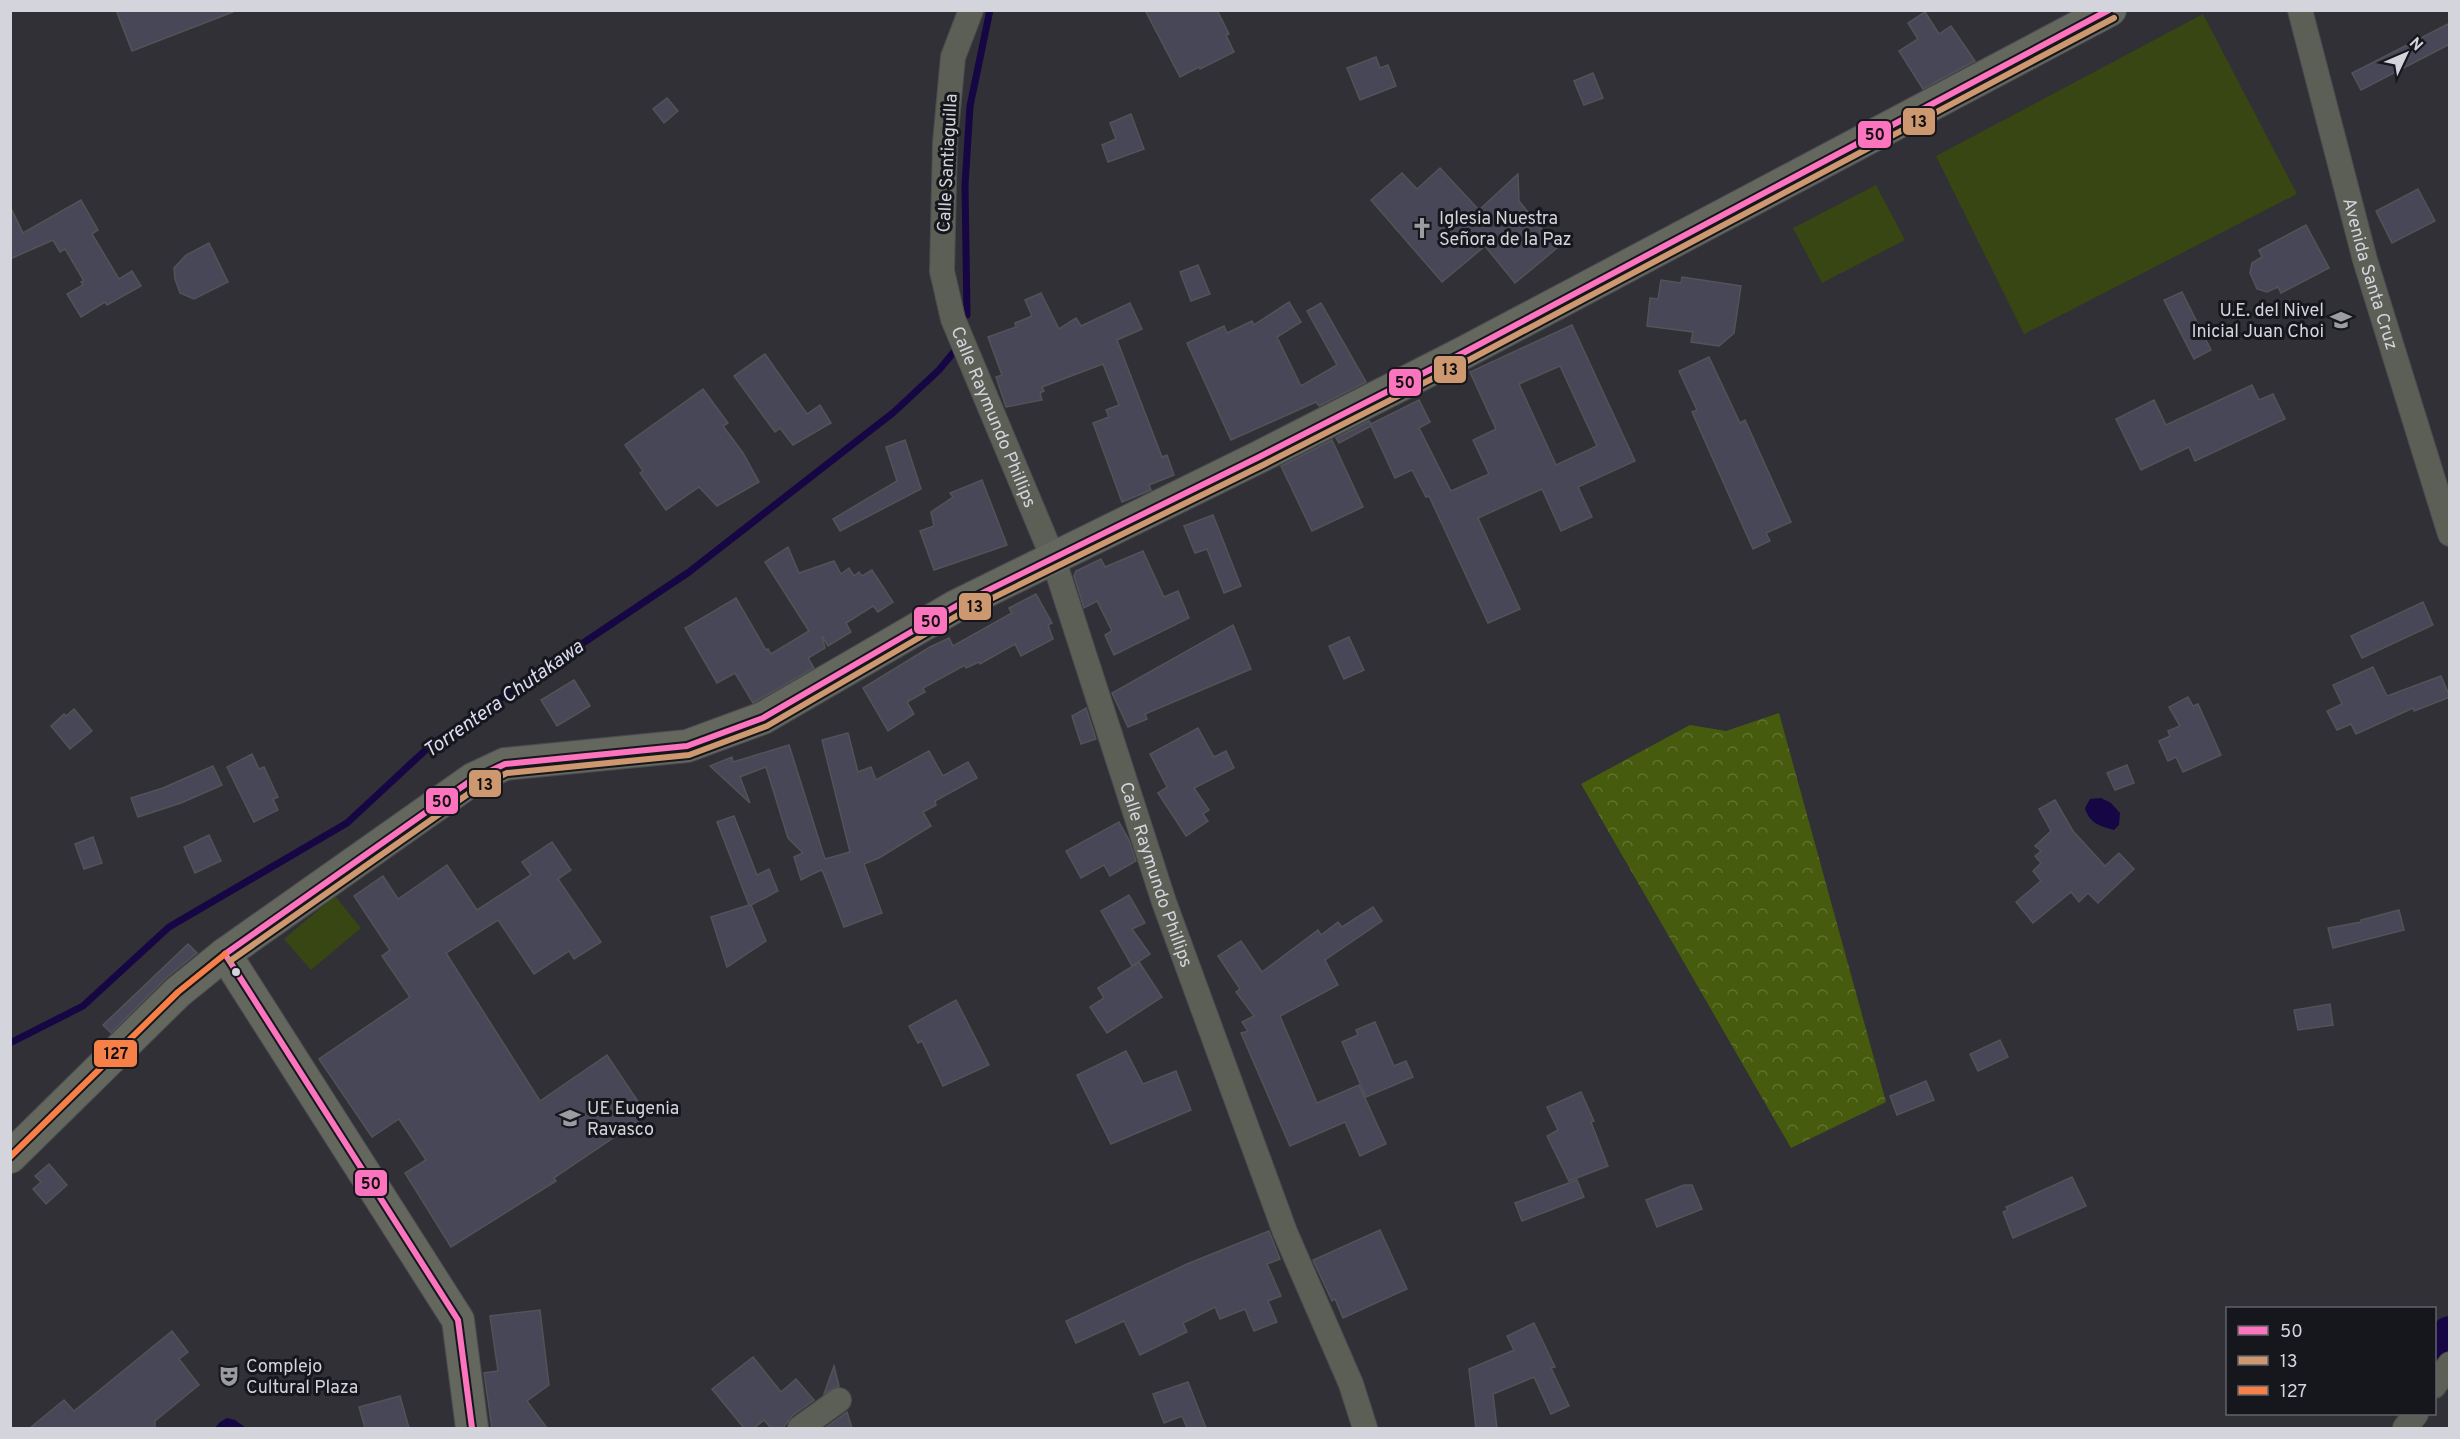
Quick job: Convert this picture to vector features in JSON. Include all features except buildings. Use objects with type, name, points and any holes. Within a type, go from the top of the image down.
[{"type":"main road","points":[[10,1157],[178,992],[225,954],[473,779],[505,764],[687,746],[763,718],[956,606],[1473,347],[2110,10]]},
{"type":"main road","points":[[225,954],[458,1320],[472,1428]]},
{"type":"street","name":"Calle Santiaguilla","points":[[954,322],[942,271],[945,143],[953,57],[971,10]]},
{"type":"street","name":"Avenida Santa Cruz","points":[[2300,10],[2365,260],[2450,534]]},
{"type":"street","name":"Calle Raymundo Phillips","points":[[954,322],[1053,558],[1164,902],[1285,1232],[1351,1384],[1365,1428]]},
{"type":"street","points":[[2436,1383],[2450,1364]]},
{"type":"street","points":[[800,1428],[839,1400]]},
{"type":"street","points":[[2405,1428],[2415,1415]]},
{"type":"green space","points":[[2203,14],[2297,194],[2024,334],[1936,156]]},
{"type":"green space","points":[[1876,185],[1905,240],[1822,283],[1793,228]]},
{"type":"green space","points":[[1779,713],[1886,1102],[1791,1148],[1581,784],[1690,725],[1726,731]]},
{"type":"green space","points":[[335,896],[361,928],[311,970],[284,939]]},
{"type":"shaded area","points":[[2101,798],[2111,803],[2120,813],[2119,825],[2114,830],[2096,823],[2087,813],[2085,808],[2090,799]]},
{"type":"shaded area","points":[[227,1418],[235,1420],[246,1428],[215,1428]]},
{"type":"waterway","name":"Torrentera Chutakawa","points":[[967,315],[965,185],[970,106],[990,10]]},
{"type":"waterway","name":"Torrentera Chutakawa","points":[[10,1043],[83,1006],[169,927],[347,823],[431,745],[689,572],[894,412],[939,370],[953,353]]},
{"type":"waterway","points":[[2436,1357],[2450,1336]]},
{"type":"transit line","name":"50","points":[[225,954],[473,779],[505,764],[687,746],[763,718],[956,606],[1259,457],[1463,353],[2109,10]]},
{"type":"transit line","name":"13","points":[[230,961],[478,787],[507,773],[689,755],[767,726],[960,614],[1263,465],[1467,361],[2114,18]]},
{"type":"transit line","name":"50","points":[[225,954],[458,1320],[472,1428]]},
{"type":"transit line","name":"127","points":[[10,1157],[178,992],[225,954]]},
{"type":"place","name":"Iglesia Nuestra Señora de la Paz","points":[[1422,228]]},
{"type":"place","name":"U.E. del Nivel Inicial Juan Choi","points":[[2341,320]]},
{"type":"place","name":"UE Eugenia Ravasco","points":[[570,1118]]},
{"type":"place","name":"Complejo Cultural Plaza","points":[[229,1376]]}]
